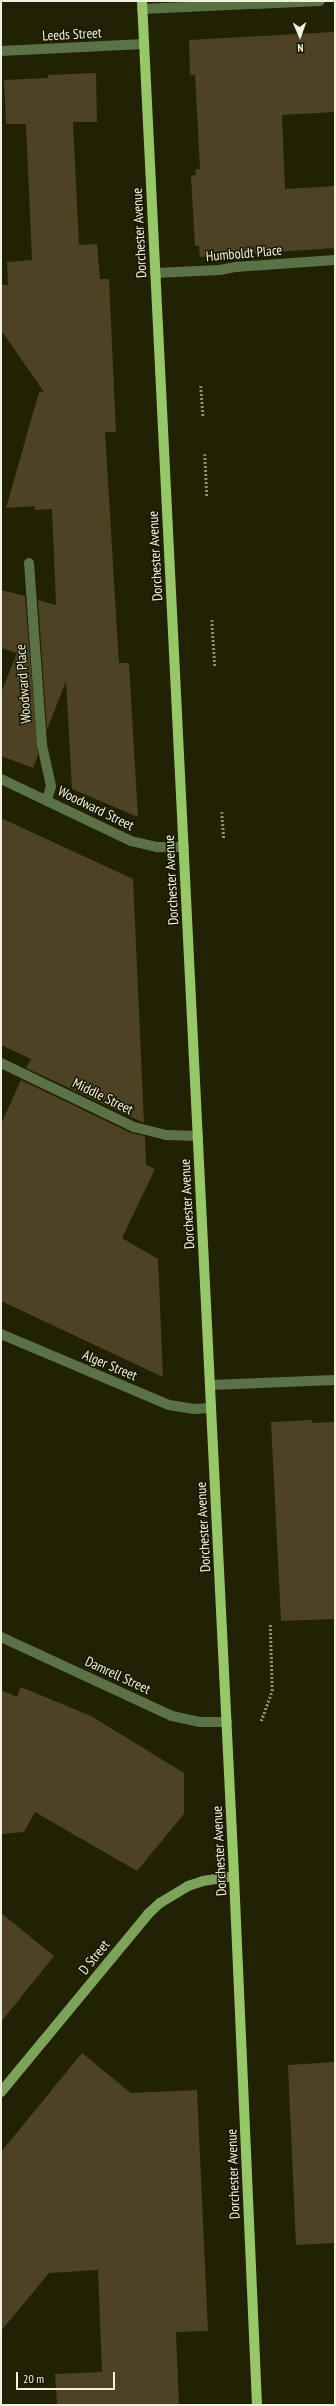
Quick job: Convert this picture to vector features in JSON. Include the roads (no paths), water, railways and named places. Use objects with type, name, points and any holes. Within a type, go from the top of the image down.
[{"type":"main road","name":"Dorchester Avenue","points":[[142,5],[234,1876],[257,2405]]},
{"type":"main road","name":"D Street","points":[[1,2092],[148,1914],[160,1903],[188,1886],[203,1881],[234,1876]]},
{"type":"street","points":[[142,5],[320,1]]},
{"type":"street","name":"Leeds Street","points":[[1,51],[144,44]]},
{"type":"street","name":"Humboldt Place","points":[[155,273],[220,270],[236,267],[335,260]]},
{"type":"street","name":"Woodward Place","points":[[29,563],[42,745],[51,786],[47,800]]},
{"type":"street","name":"Woodward Street","points":[[1,779],[139,844],[158,847],[184,847]]},
{"type":"street","name":"Middle Street","points":[[1,1063],[134,1127],[166,1135],[198,1136]]},
{"type":"street","name":"Alger Street","points":[[1,1334],[169,1405],[193,1409],[211,1408]]},
{"type":"street","points":[[210,1385],[335,1380]]},
{"type":"street","name":"Damrell Street","points":[[1,1637],[172,1716],[200,1722],[226,1722]]}]
